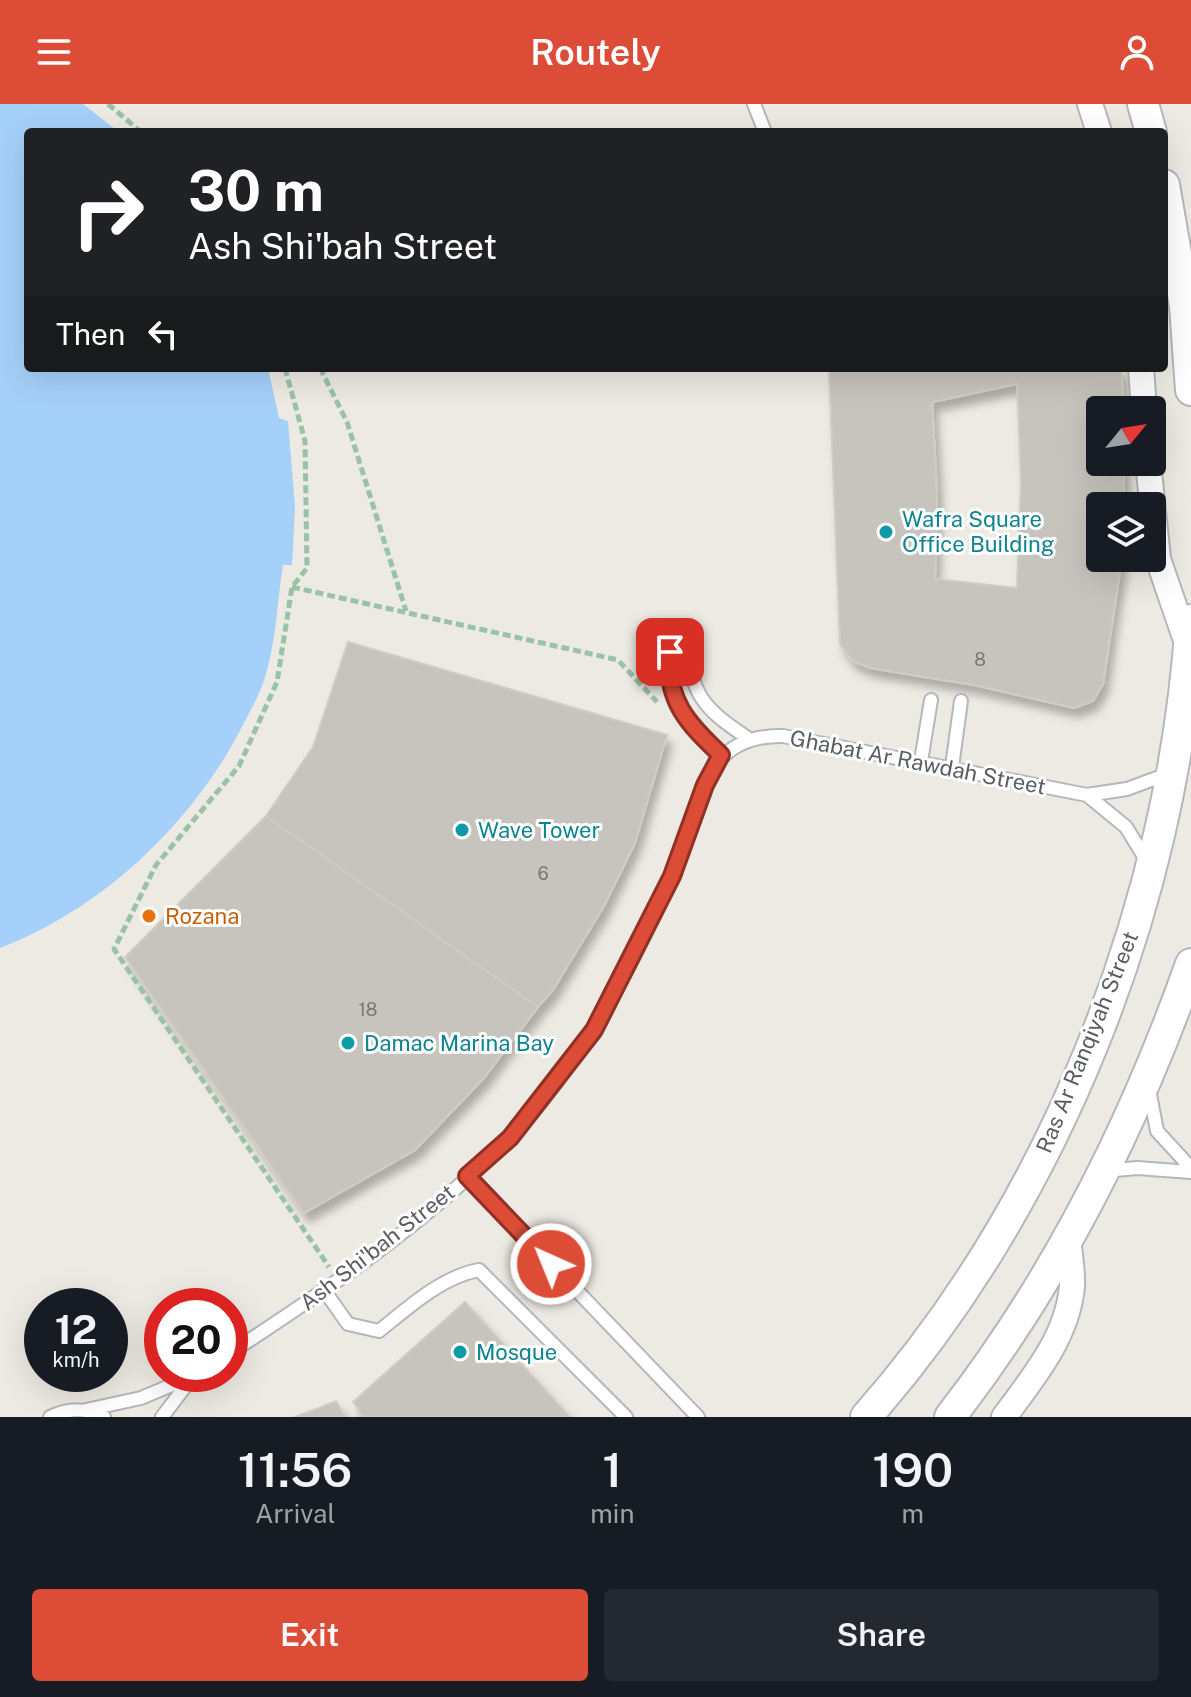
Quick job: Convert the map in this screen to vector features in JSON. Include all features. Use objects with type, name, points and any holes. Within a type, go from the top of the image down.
[{"type":"street","points":[[1090,104],[1098,128]]},
{"type":"street","points":[[1143,104],[1150,128]]},
{"type":"street","points":[[1168,208],[1185,306],[1191,390]]},
{"type":"street","points":[[1141,372],[1143,396]]},
{"type":"street","points":[[1149,476],[1158,559],[1190,634]]},
{"type":"street","name":"Ras Ar Ranqiyah Street","points":[[866,1417],[961,1297],[1031,1176],[1078,1075],[1127,954],[1151,868],[1170,773],[1190,634]]},
{"type":"street","points":[[950,1417],[1001,1351],[1068,1236],[1147,1077],[1186,990],[1191,964]]},
{"type":"street","points":[[1004,1417],[1053,1346],[1068,1317],[1073,1283],[1068,1236]]},
{"type":"lane","points":[[754,104],[763,128]]},
{"type":"lane","points":[[670,652],[669,677],[674,701],[693,729],[721,755]]},
{"type":"lane","points":[[690,655],[690,674],[706,708],[749,739]]},
{"type":"lane","points":[[921,761],[931,700]]},
{"type":"lane","points":[[952,767],[961,701]]},
{"type":"lane","name":"Ghabat Ar Rawdah Street","points":[[721,755],[749,739],[783,736],[1087,795],[1127,789],[1170,773]]},
{"type":"lane","name":"Ash Shi'bah Street","points":[[248,1341],[418,1221],[510,1138],[594,1030],[672,876],[705,785],[721,755]]},
{"type":"lane","name":"Ghabat Ar Rawdah Street","points":[[1087,795],[1126,827],[1151,868]]},
{"type":"lane","points":[[1147,1077],[1157,1131],[1191,1170]]},
{"type":"lane","points":[[1101,1172],[1137,1168],[1191,1170]]},
{"type":"lane","points":[[467,1176],[698,1417]]},
{"type":"lane","points":[[324,1290],[348,1324],[379,1331],[464,1272],[479,1270],[626,1417]]},
{"type":"lane","points":[[50,1417],[69,1410],[86,1410],[156,1392]]},
{"type":"lane","points":[[162,1417],[183,1392]]},
{"type":"lane","points":[[86,1410],[104,1417]]},
{"type":"path","points":[[108,104],[136,128]]},
{"type":"path","points":[[286,372],[305,441],[307,568],[292,587],[277,682],[239,766],[156,865],[114,949],[338,1280]]},
{"type":"path","points":[[322,372],[347,422],[406,612]]},
{"type":"path","points":[[292,587],[618,660],[663,708]]},
{"type":"water","points":[[0,104],[83,104],[114,128],[24,128],[24,372],[269,372],[279,418],[288,421],[295,507],[292,565],[283,565],[274,638],[262,685],[226,756],[202,791],[144,856],[111,884],[39,931],[0,948]]},
{"type":"building","name":"Wafra Square Office Building","points":[[829,372],[1121,372],[1123,396],[1086,396],[1086,476],[1124,476],[1124,492],[1086,492],[1086,572],[1120,572],[1103,684],[1093,701],[1074,708],[974,685],[870,668],[853,661],[840,644]],"holes":[[[1017,384],[1021,482],[1017,588],[935,579],[937,492],[932,402]]]},
{"type":"building","name":"Wave Tower","points":[[348,642],[667,735],[635,843],[604,906],[553,990],[538,1007],[266,816],[313,747]]},
{"type":"building","name":"Damac Marina Bay","points":[[266,816],[538,1007],[483,1079],[415,1150],[304,1213],[125,957]]},
{"type":"building","name":"Mosque","points":[[465,1302],[570,1417],[364,1417],[353,1402]]},
{"type":"building","points":[[336,1401],[345,1417],[295,1417],[319,1408]]},
{"type":"place","name":"Wafra Square Office Building","points":[[886,532]]},
{"type":"place","name":"Wave Tower","points":[[462,830]]},
{"type":"place","name":"Rozana","points":[[149,916]]},
{"type":"place","name":"Damac Marina Bay","points":[[348,1043]]},
{"type":"place","name":"Mosque","points":[[460,1352]]},
{"type":"route","points":[[551,1264],[467,1176],[510,1138],[594,1030],[672,876],[705,785],[721,755],[693,729],[674,701],[668,668],[670,652]]}]
